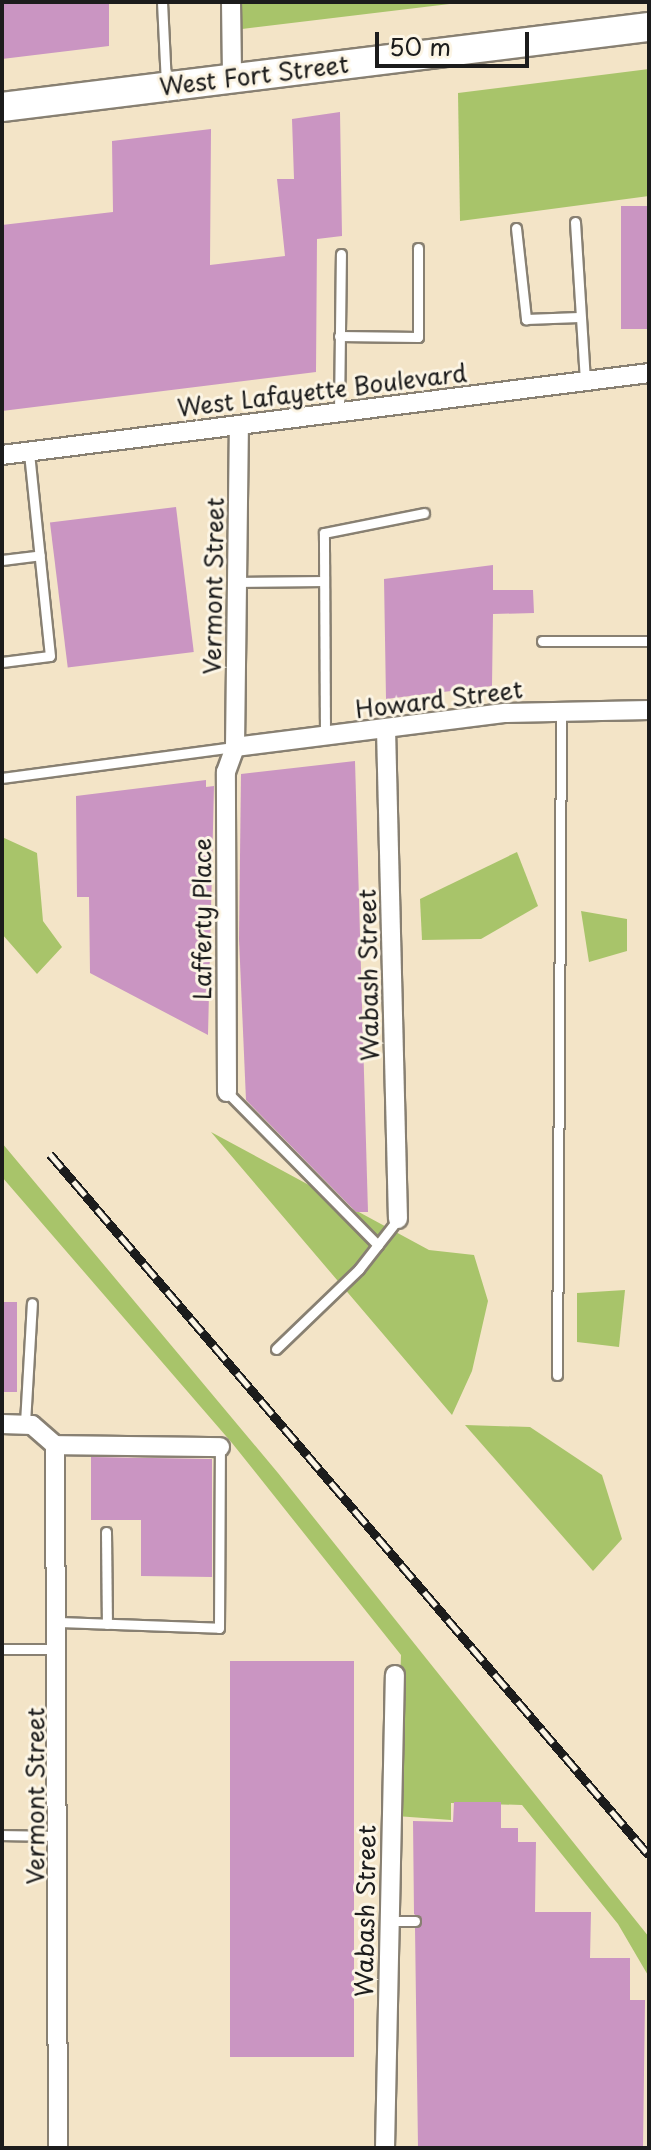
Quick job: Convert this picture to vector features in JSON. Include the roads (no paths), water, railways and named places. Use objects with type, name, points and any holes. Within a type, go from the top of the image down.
[{"type":"main road","name":"West Fort Street","points":[[2,107],[649,27]]},
{"type":"street","points":[[231,2],[232,78]]},
{"type":"street","name":"West Lafayette Boulevard","points":[[2,455],[649,373]]},
{"type":"street","name":"Vermont Street","points":[[235,747],[239,425]]},
{"type":"street","name":"Howard Street","points":[[235,747],[561,711],[649,710]]},
{"type":"street","name":"Wabash Street","points":[[386,729],[398,1219]]},
{"type":"street","name":"Lafferty Place","points":[[227,1092],[226,772],[235,747]]},
{"type":"street","points":[[2,1424],[25,1423],[55,1445],[220,1447]]},
{"type":"street","name":"Vermont Street","points":[[55,1445],[60,1836],[58,2148]]},
{"type":"street","name":"Wabash Street","points":[[385,2148],[395,1675]]},
{"type":"lane","points":[[162,2],[166,86]]},
{"type":"lane","points":[[575,222],[585,381]]},
{"type":"lane","points":[[516,228],[526,319],[579,317]]},
{"type":"lane","points":[[339,336],[418,337],[418,248]]},
{"type":"lane","points":[[339,413],[341,254]]},
{"type":"lane","points":[[2,662],[50,656],[29,452]]},
{"type":"lane","points":[[325,736],[320,547],[328,530],[424,513]]},
{"type":"lane","points":[[2,560],[40,555]]},
{"type":"lane","points":[[237,582],[321,581]]},
{"type":"lane","points":[[542,641],[649,641]]},
{"type":"lane","points":[[557,1375],[561,711]]},
{"type":"lane","points":[[2,778],[235,747]]},
{"type":"lane","points":[[227,1092],[378,1245]]},
{"type":"lane","points":[[276,1349],[378,1245],[398,1219]]},
{"type":"lane","points":[[25,1423],[32,1303]]},
{"type":"lane","points":[[59,1622],[219,1628],[220,1447]]},
{"type":"lane","points":[[106,1532],[107,1624]]},
{"type":"lane","points":[[2,1649],[59,1649]]},
{"type":"lane","points":[[2,1835],[60,1836]]},
{"type":"lane","points":[[389,1921],[415,1921]]},
{"type":"railway","points":[[50,1154],[649,1855]]}]
